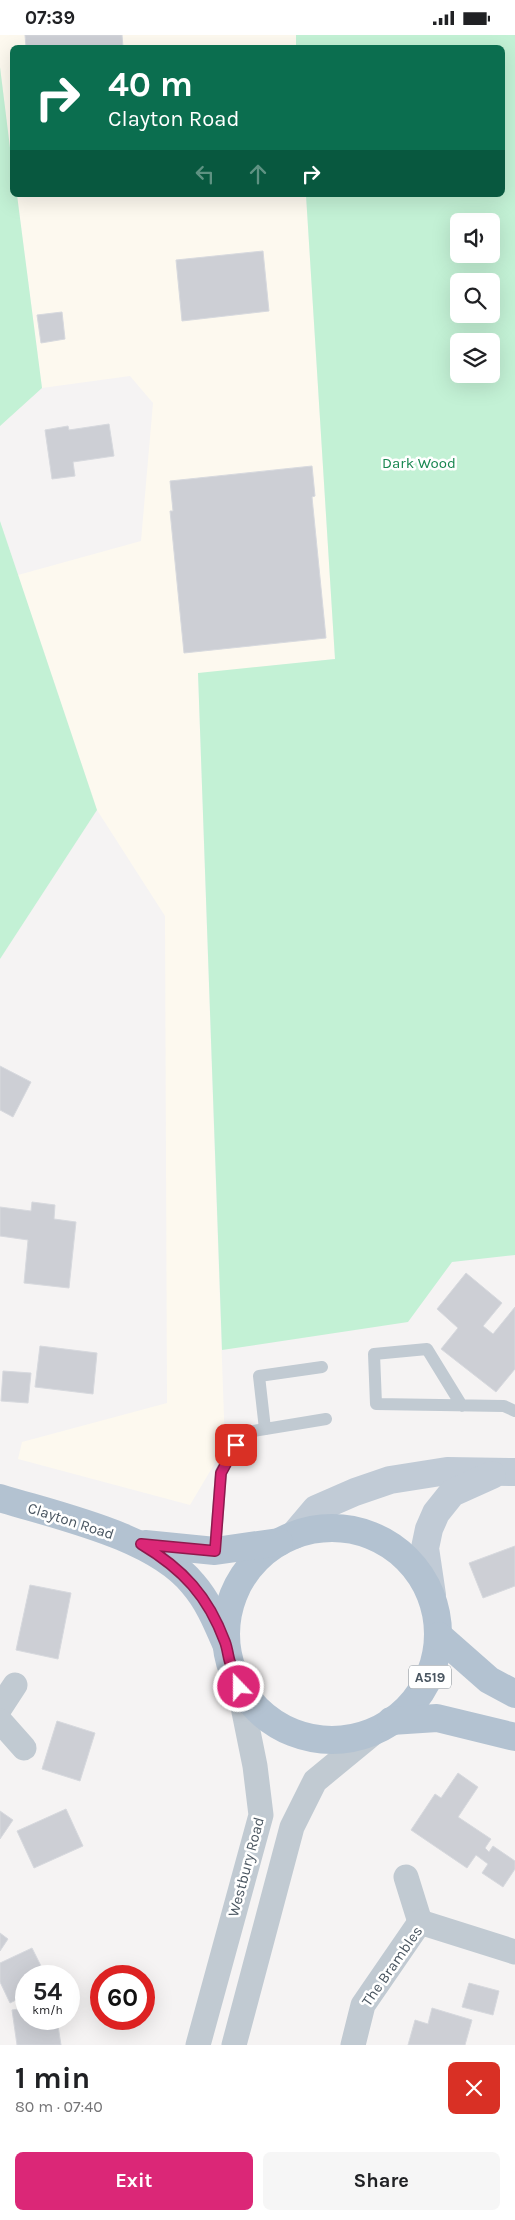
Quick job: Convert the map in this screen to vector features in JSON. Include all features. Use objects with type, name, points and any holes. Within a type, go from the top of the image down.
[{"type":"main road","name":"Clayton Road","points":[[0,1498],[141,1544],[215,1551],[287,1538],[328,1528],[368,1533],[400,1552],[432,1595],[439,1636],[432,1672],[423,1691],[403,1715],[382,1728]]},
{"type":"main road","name":"Clayton Road","points":[[287,1538],[255,1561],[236,1588],[226,1627],[226,1644],[230,1664],[239,1687],[261,1713],[286,1730],[320,1740],[437,1719],[515,1737]]},
{"type":"main road","name":"Clayton Road","points":[[141,1544],[166,1559],[193,1583],[211,1610],[226,1644]]},
{"type":"main road","name":"A519","points":[[439,1636],[490,1680],[515,1694]]},
{"type":"street","points":[[287,1538],[316,1509],[355,1492],[390,1480],[421,1473],[447,1471],[505,1473]]},
{"type":"street","points":[[432,1595],[425,1548],[429,1529],[436,1513],[452,1493],[505,1473]]},
{"type":"street","points":[[0,1708],[15,1685]]},
{"type":"street","name":"Westbury Road","points":[[198,2045],[261,1815],[255,1766],[239,1687]]},
{"type":"street","points":[[0,1721],[24,1748]]},
{"type":"street","points":[[234,2045],[292,1827],[315,1781],[382,1728]]},
{"type":"street","points":[[406,1877],[420,1922]]},
{"type":"street","name":"The Brambles","points":[[353,2045],[363,2005],[420,1922],[515,1952]]},
{"type":"lane","points":[[462,1406],[427,1349],[374,1354],[376,1404],[462,1406],[504,1406],[515,1411]]},
{"type":"lane","points":[[265,1429],[259,1376],[322,1367]]},
{"type":"lane","points":[[215,1551],[221,1473],[236,1445],[247,1432],[326,1419]]},
{"type":"shaded area","points":[[0,35],[296,35],[296,45],[10,45],[10,148],[0,67]]},
{"type":"shaded area","points":[[17,197],[306,197],[335,659],[198,674],[225,1446],[190,1505],[18,1459],[22,1442],[167,1403],[165,916],[97,810],[18,575],[141,541],[153,403],[130,376],[42,388]]},
{"type":"green space","name":"Dark Wood","points":[[296,35],[515,35],[515,1255],[452,1262],[408,1322],[222,1350],[198,673],[335,659],[306,197],[505,197],[505,45],[296,45]]},
{"type":"green space","points":[[0,67],[10,148],[10,197],[17,197],[42,388],[0,426]]},
{"type":"green space","points":[[0,521],[97,810],[0,959]]},
{"type":"building","points":[[25,35],[122,35],[123,45],[26,45]]},
{"type":"building","points":[[263,251],[269,311],[182,321],[176,260]]},
{"type":"building","points":[[62,312],[65,339],[41,343],[37,315]]},
{"type":"building","points":[[109,424],[114,456],[73,462],[75,476],[52,479],[45,430],[68,426],[69,430]]},
{"type":"building","points":[[312,466],[315,496],[312,497],[326,638],[184,653],[170,511],[173,511],[170,481]]},
{"type":"building","points":[[0,1066],[31,1082],[13,1117],[0,1110]]},
{"type":"building","points":[[32,1202],[55,1205],[54,1219],[76,1222],[69,1288],[24,1283],[28,1240],[0,1236],[0,1207],[31,1211]]},
{"type":"building","points":[[466,1273],[502,1303],[483,1326],[493,1334],[515,1307],[515,1369],[496,1392],[441,1349],[458,1328],[437,1309]]},
{"type":"building","points":[[40,1346],[97,1353],[93,1394],[35,1387]]},
{"type":"building","points":[[3,1371],[31,1373],[28,1403],[1,1401]]},
{"type":"building","points":[[515,1546],[515,1586],[483,1598],[469,1563]]},
{"type":"building","points":[[30,1585],[71,1593],[58,1659],[16,1650]]},
{"type":"building","points":[[57,1721],[95,1733],[80,1781],[42,1769]]},
{"type":"building","points":[[458,1773],[478,1787],[458,1817],[491,1839],[485,1848],[489,1852],[493,1846],[515,1861],[515,1869],[503,1887],[482,1873],[488,1864],[476,1855],[467,1868],[411,1830],[435,1794],[441,1798]]},
{"type":"building","points":[[66,1809],[83,1846],[34,1868],[17,1831]]},
{"type":"building","points":[[0,1811],[13,1820],[0,1839]]},
{"type":"building","points":[[0,1933],[8,1939],[0,1951]]},
{"type":"building","points":[[32,1948],[40,1965],[15,1965],[15,2000],[10,2003],[0,1982],[0,1963]]},
{"type":"building","points":[[469,1983],[499,1991],[493,2015],[462,2007]]},
{"type":"building","points":[[432,2008],[472,2020],[465,2045],[408,2045],[415,2020],[428,2024]]},
{"type":"building","points":[[12,2010],[15,2010],[15,2030],[59,2030],[61,2045],[17,2045]]},
{"type":"route","points":[[236,1445],[221,1473],[215,1551],[141,1544],[166,1559],[193,1583],[211,1610],[226,1644],[230,1664],[239,1687]]}]
